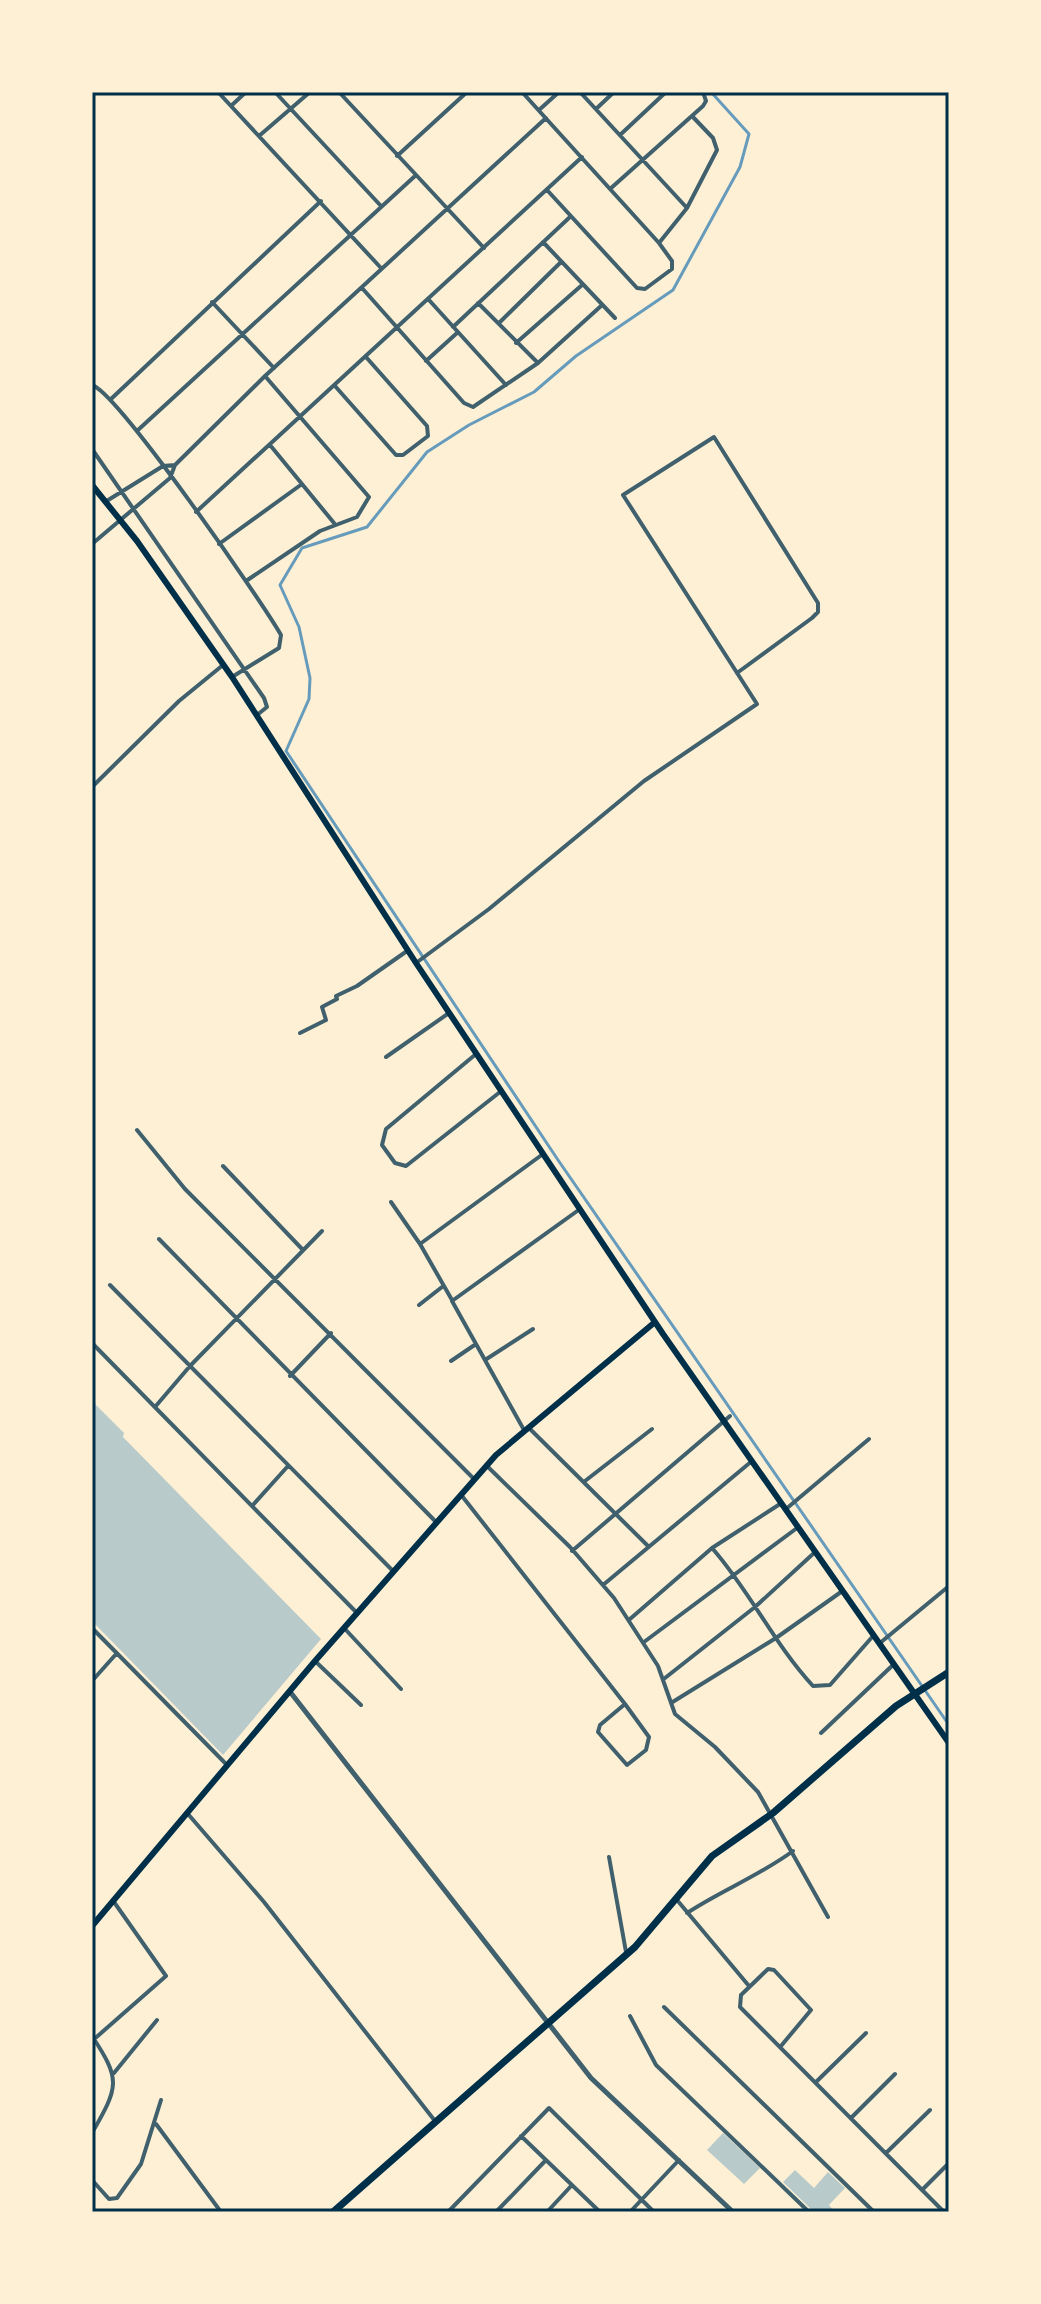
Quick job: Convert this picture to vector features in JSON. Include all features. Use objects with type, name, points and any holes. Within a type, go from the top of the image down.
[{"type":"highway","points":[[333,2212],[627,1955],[655,1927],[712,1856],[773,1813],[916,1693],[949,1672]]},
{"type":"main road","points":[[92,485],[114,497],[122,518],[233,676],[407,951],[419,962],[449,1013],[655,1322],[949,1743]]},
{"type":"main road","points":[[92,1926],[315,1661],[474,1479],[526,1428],[655,1322]]},
{"type":"street","points":[[218,92],[381,268]]},
{"type":"street","points":[[232,105],[246,92]]},
{"type":"street","points":[[275,92],[381,206]]},
{"type":"street","points":[[259,136],[310,92]]},
{"type":"street","points":[[339,92],[484,248]]},
{"type":"street","points":[[397,156],[467,92]]},
{"type":"street","points":[[522,92],[659,243],[672,261],[672,269],[640,290],[547,190]]},
{"type":"street","points":[[539,110],[559,92]]},
{"type":"street","points":[[580,92],[687,208]]},
{"type":"street","points":[[596,109],[614,92]]},
{"type":"street","points":[[620,135],[666,92]]},
{"type":"street","points":[[610,189],[706,103],[703,92]]},
{"type":"street","points":[[659,243],[687,208],[717,150],[715,141],[692,116]]},
{"type":"street","points":[[92,544],[170,478],[175,465],[265,376],[546,118]]},
{"type":"street","points":[[196,512],[302,418],[395,328],[582,157]]},
{"type":"street","points":[[138,430],[415,176]]},
{"type":"street","points":[[111,399],[321,201]]},
{"type":"street","points":[[453,327],[571,216]]},
{"type":"street","points":[[543,242],[615,318]]},
{"type":"street","points":[[499,323],[561,262]]},
{"type":"street","points":[[516,343],[582,285]]},
{"type":"street","points":[[362,288],[395,328],[469,406],[477,406],[538,363],[601,306]]},
{"type":"street","points":[[429,300],[506,385]]},
{"type":"street","points":[[212,302],[274,368]]},
{"type":"street","points":[[478,303],[538,363]]},
{"type":"street","points":[[426,361],[458,333]]},
{"type":"street","points":[[335,386],[390,450],[403,455],[428,436],[429,431],[366,357]]},
{"type":"street","points":[[245,581],[334,523],[357,517],[369,497],[265,376]]},
{"type":"street","points":[[92,385],[111,399],[138,430],[283,640],[279,648],[233,676]]},
{"type":"street","points":[[419,962],[644,781],[757,704],[737,673],[623,495],[714,437],[818,603],[818,612],[812,618],[737,673]]},
{"type":"street","points":[[270,445],[334,523]]},
{"type":"street","points":[[92,449],[114,497],[132,510],[264,698],[266,708],[258,714]]},
{"type":"street","points":[[114,497],[163,466],[175,465]]},
{"type":"street","points":[[219,544],[302,484]]},
{"type":"street","points":[[92,787],[179,701],[223,665]]},
{"type":"street","points":[[300,1033],[326,1020],[322,1007],[337,999],[336,996],[357,986],[407,951]]},
{"type":"street","points":[[386,1057],[449,1013]]},
{"type":"street","points":[[476,1054],[386,1129],[382,1145],[395,1163],[406,1166],[501,1091]]},
{"type":"street","points":[[137,1130],[185,1189],[474,1479]]},
{"type":"street","points":[[420,1244],[543,1154]]},
{"type":"street","points":[[223,1166],[303,1250]]},
{"type":"street","points":[[391,1202],[420,1244],[442,1287],[526,1428],[648,1546]]},
{"type":"street","points":[[452,1301],[580,1209]]},
{"type":"street","points":[[155,1407],[190,1366],[322,1231]]},
{"type":"street","points":[[159,1239],[437,1523]]},
{"type":"street","points":[[110,1285],[394,1573]]},
{"type":"street","points":[[419,1305],[442,1287]]},
{"type":"street","points":[[485,1360],[533,1329]]},
{"type":"street","points":[[290,1376],[331,1333]]},
{"type":"street","points":[[92,1343],[358,1614]]},
{"type":"street","points":[[451,1361],[476,1344]]},
{"type":"street","points":[[574,1549],[730,1416]]},
{"type":"street","points":[[584,1481],[652,1429]]},
{"type":"street","points":[[631,1618],[712,1548],[800,1499],[869,1439]]},
{"type":"street","points":[[491,1461],[605,1583],[631,1618],[665,1678],[671,1703],[679,1718],[742,1773],[773,1813],[828,1917]]},
{"type":"street","points":[[605,1583],[752,1461]]},
{"type":"street","points":[[252,1506],[288,1466]]},
{"type":"street","points":[[461,1494],[625,1704],[651,1741],[634,1762],[627,1765],[598,1732],[600,1725],[625,1704]]},
{"type":"street","points":[[644,1642],[733,1572],[797,1528]]},
{"type":"street","points":[[712,1548],[733,1572],[786,1657],[818,1688],[830,1685],[873,1636]]},
{"type":"street","points":[[665,1678],[755,1607],[814,1553]]},
{"type":"street","points":[[879,1644],[949,1586]]},
{"type":"street","points":[[671,1703],[776,1638],[841,1592]]},
{"type":"street","points":[[92,1628],[227,1765]]},
{"type":"street","points":[[345,1629],[401,1689]]},
{"type":"street","points":[[92,1681],[116,1654]]},
{"type":"street","points":[[315,1661],[361,1705]]},
{"type":"street","points":[[821,1733],[894,1664]]},
{"type":"street","points":[[291,1693],[591,2078],[733,2212]]},
{"type":"street","points":[[188,1814],[264,1902],[435,2121]]},
{"type":"street","points":[[687,1913],[722,1891],[764,1873],[793,1851]]},
{"type":"street","points":[[609,1857],[627,1955]]},
{"type":"street","points":[[677,1900],[749,1986]]},
{"type":"street","points":[[113,1901],[166,1976],[93,2038],[114,2073]]},
{"type":"street","points":[[781,2046],[811,2010],[771,1969],[749,1986],[737,2003],[944,2212]]},
{"type":"street","points":[[664,2007],[874,2212]]},
{"type":"street","points":[[630,2016],[656,2065],[809,2212]]},
{"type":"street","points":[[92,2133],[112,2092],[114,2073],[157,2020]]},
{"type":"street","points":[[816,2082],[866,2033]]},
{"type":"street","points":[[851,2118],[895,2074]]},
{"type":"street","points":[[92,2180],[111,2201],[117,2198],[141,2164],[161,2100]]},
{"type":"street","points":[[448,2212],[544,2109],[551,2108],[654,2212]]},
{"type":"street","points":[[886,2153],[930,2110]]},
{"type":"street","points":[[155,2123],[221,2212]]},
{"type":"street","points":[[521,2136],[600,2212]]},
{"type":"street","points":[[496,2212],[546,2160]]},
{"type":"street","points":[[630,2212],[679,2160]]},
{"type":"street","points":[[922,2190],[949,2163]]},
{"type":"street","points":[[547,2212],[572,2185]]},
{"type":"shaded area","points":[[92,1401],[124,1433],[123,1437],[321,1639],[223,1755],[92,1621]]},
{"type":"shaded area","points":[[723,2133],[760,2168],[744,2184],[707,2150]]},
{"type":"shaded area","points":[[795,2170],[814,2188],[828,2172],[845,2188],[829,2205],[835,2212],[814,2212],[783,2182]]},
{"type":"waterway","points":[[711,92],[749,134],[740,167],[673,290],[576,356],[534,392],[469,425],[427,452],[367,527],[302,548],[280,585],[299,627],[310,678],[309,699],[286,751],[558,1160],[949,1725]]}]
